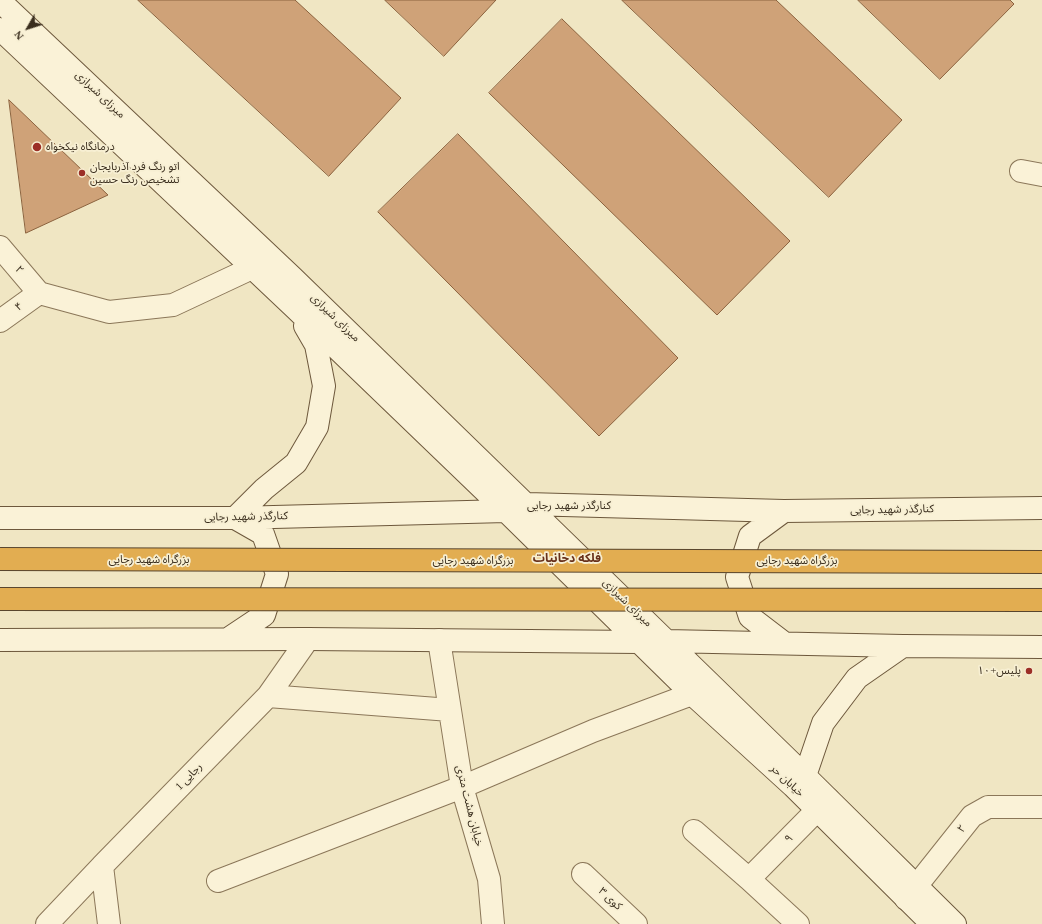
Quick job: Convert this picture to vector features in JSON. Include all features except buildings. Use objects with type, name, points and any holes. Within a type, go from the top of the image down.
[{"type":"highway","name":"بزرگراه شهید رجایی","points":[[0,560],[1042,562]]},
{"type":"highway","points":[[0,599],[1042,600]]},
{"type":"main road","name":"میرزای شیرازی","points":[[0,1],[292,277],[527,504],[666,641]]},
{"type":"main road","name":"میرزای شیرازی","points":[[0,29],[296,309],[506,511],[639,642]]},
{"type":"main road","points":[[1021,171],[1042,175]]},
{"type":"main road","name":"۲","points":[[0,247],[39,292]]},
{"type":"main road","points":[[39,292],[109,312],[173,305],[252,268]]},
{"type":"main road","name":"۴","points":[[0,321],[39,292]]},
{"type":"main road","points":[[228,639],[264,615],[277,574],[263,534],[235,518],[264,489],[296,463],[317,427],[324,386],[323,379],[316,345],[296,309]]},
{"type":"main road","name":"کنارگذر شهید رجایی","points":[[0,518],[235,518],[506,511],[527,504],[784,511],[1042,508]]},
{"type":"main road","points":[[784,511],[750,536],[737,577],[750,617],[784,643]]},
{"type":"main road","points":[[0,640],[308,639],[666,641],[903,646],[1042,647]]},
{"type":"main road","name":"رجایی 1","points":[[47,924],[268,696],[308,639]]},
{"type":"main road","name":"خیابان هشت متری","points":[[439,640],[462,787],[489,879],[494,924]]},
{"type":"main road","name":"خیابان حر","points":[[666,641],[805,776],[822,804]]},
{"type":"main road","name":"خیابان حر","points":[[639,642],[691,693],[793,786],[822,804],[911,892],[954,924]]},
{"type":"main road","points":[[805,776],[823,723],[827,717],[857,678],[903,646]]},
{"type":"main road","points":[[218,881],[462,787],[593,731],[691,693],[713,687]]},
{"type":"main road","points":[[268,696],[450,710]]},
{"type":"main road","name":"۹","points":[[749,879],[822,804]]},
{"type":"main road","name":"۲","points":[[911,892],[972,816],[988,807],[1042,807]]},
{"type":"main road","points":[[694,832],[749,879],[798,924]]},
{"type":"main road","points":[[102,866],[109,924]]},
{"type":"main road","name":"کوی ۳","points":[[583,874],[636,924]]},
{"type":"main road","name":"خیابان حر","points":[[911,892],[932,924]]},
{"type":"place","name":"درمانگاه نیکخواه","points":[[37,147]]},
{"type":"place","name":"اتو رنگ فرد آذربایجان تشخیص رنگ حسین","points":[[82,173]]},
{"type":"place","name":"پلیس+١٠","points":[[1029,671]]},
{"type":"district","name":"فلکه دخانیات","points":[[567,559]]}]
